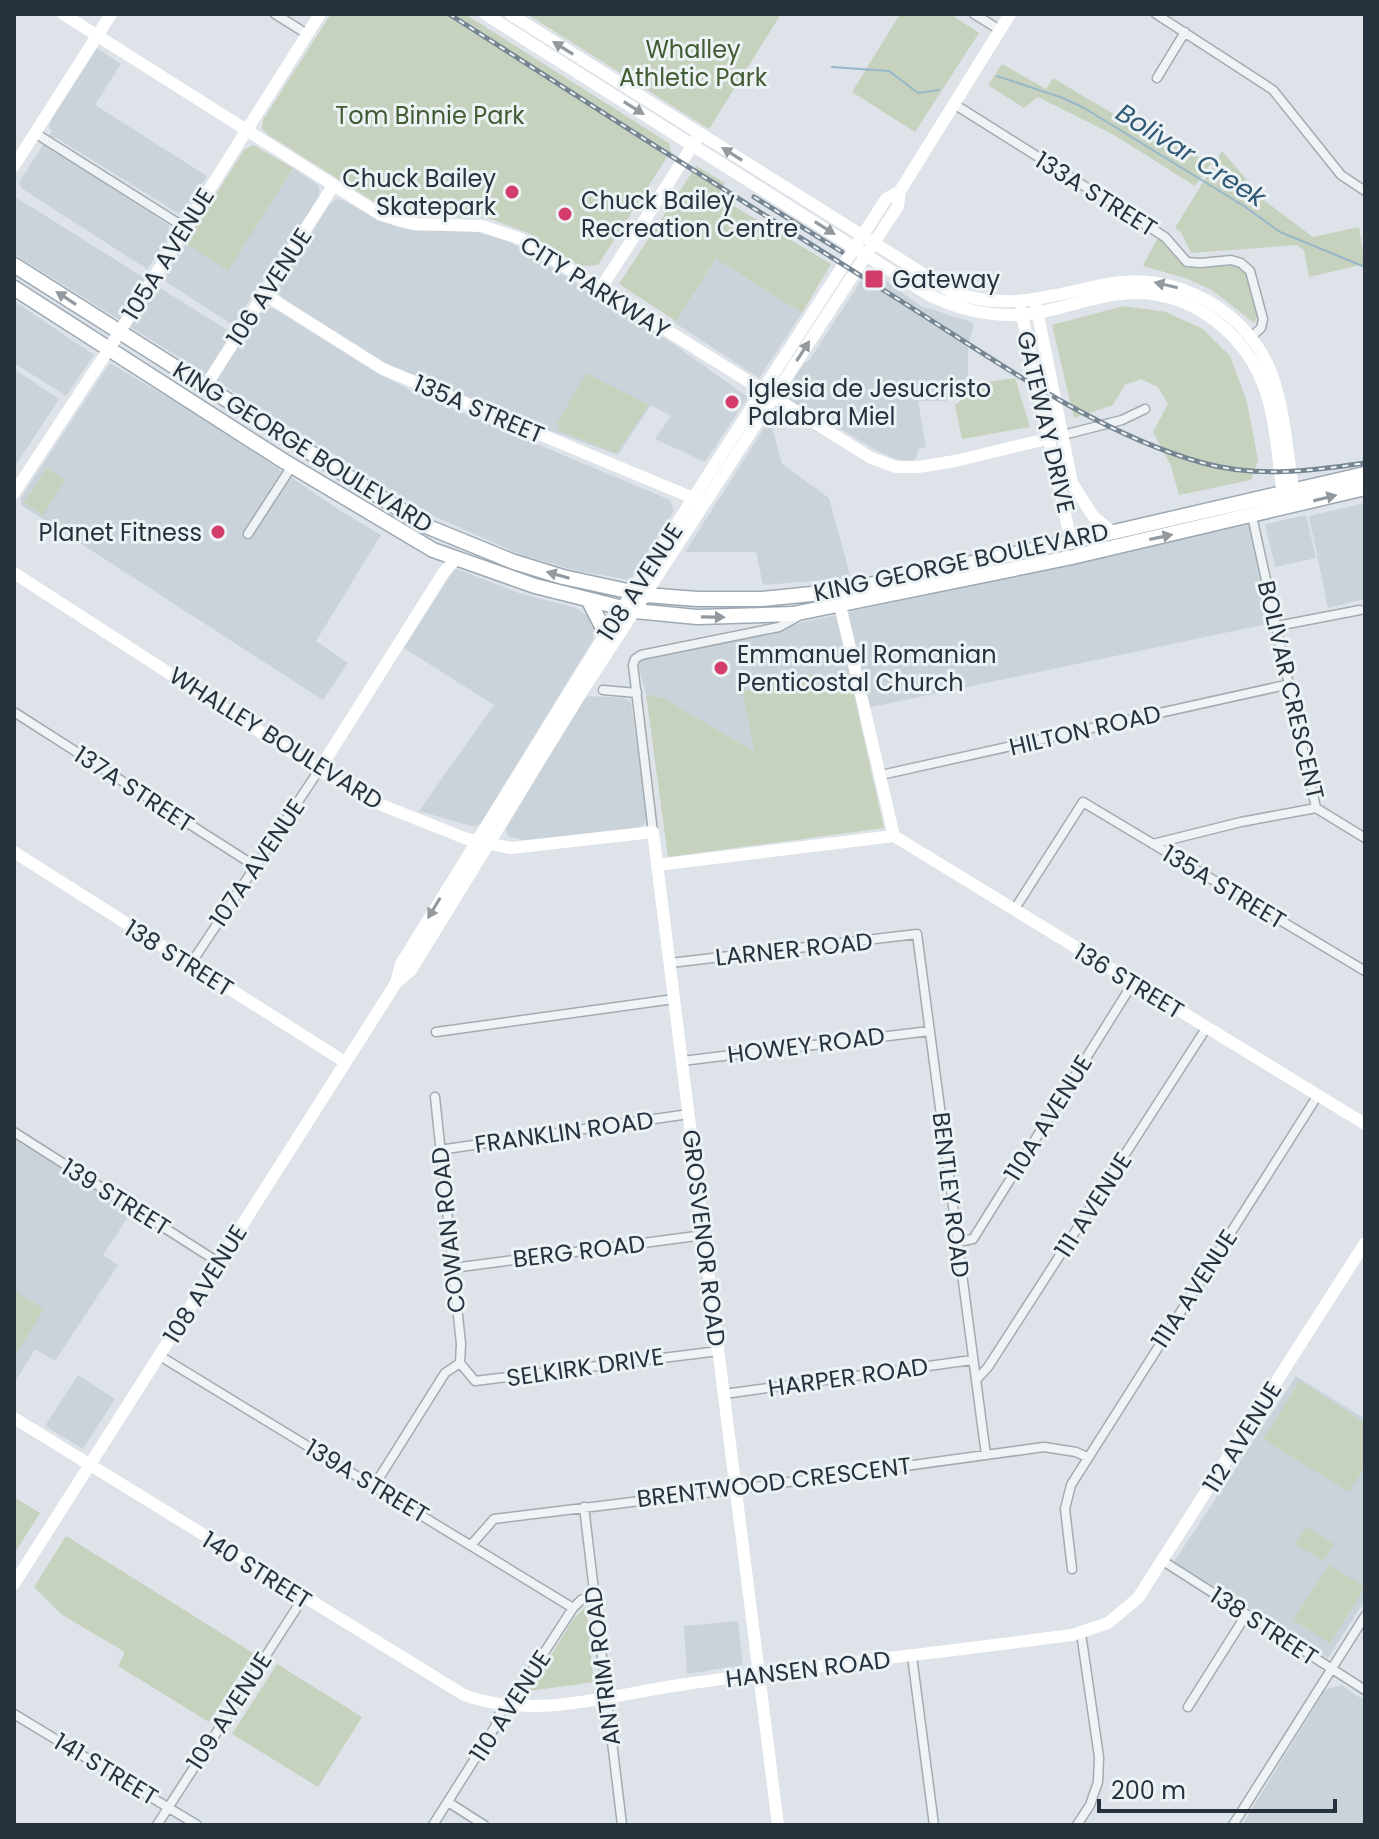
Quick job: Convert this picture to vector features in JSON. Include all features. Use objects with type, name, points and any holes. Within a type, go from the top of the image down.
[{"type":"main road","name":"KING GEORGE BOULEVARD","points":[[14,265],[391,506],[448,536],[551,574],[640,594],[697,599],[762,599],[841,591],[1111,531],[1365,488]]},
{"type":"main road","name":"KING GEORGE BOULEVARD","points":[[14,288],[292,466],[389,525],[455,560],[510,579],[629,609],[735,617],[840,605],[1252,516],[1289,499],[1365,474]]},
{"type":"main road","points":[[293,443],[292,466],[317,459]]},
{"type":"main road","points":[[589,601],[606,634]]},
{"type":"street","name":"CITY PARKWAY","points":[[63,14],[371,210],[397,221],[422,225],[473,225],[507,233],[530,244],[871,458],[896,467],[955,461],[1122,420],[1145,409]]},
{"type":"street","points":[[14,166],[111,14]]},
{"type":"street","points":[[275,14],[307,34]]},
{"type":"street","name":"105A AVENUE","points":[[14,493],[320,14]]},
{"type":"street","points":[[485,14],[697,140],[864,245],[952,292],[1020,308],[1137,293],[1179,301],[1212,317],[1237,341],[1261,378],[1270,406],[1289,499]]},
{"type":"street","points":[[510,14],[697,140]]},
{"type":"street","points":[[974,14],[1000,30]]},
{"type":"street","name":"108 AVENUE","points":[[14,1584],[396,983],[411,970],[606,634],[640,594],[864,245],[898,206],[900,191],[1010,14]]},
{"type":"street","points":[[1156,14],[1273,90],[1341,175],[1365,191]]},
{"type":"street","points":[[1157,78],[1185,32]]},
{"type":"street","name":"133A STREET","points":[[954,104],[1165,237],[1187,262],[1231,260],[1241,263],[1250,271],[1263,319],[1261,328],[1251,337]]},
{"type":"street","points":[[35,133],[184,227]]},
{"type":"street","points":[[601,288],[697,140]]},
{"type":"street","name":"106 AVENUE","points":[[205,387],[333,186]]},
{"type":"street","points":[[1036,305],[1127,281],[1157,282],[1207,300],[1234,320],[1251,337],[1269,367],[1277,391],[1289,499]]},
{"type":"street","name":"135A STREET","points":[[264,294],[383,369],[699,501]]},
{"type":"street","name":"GATEWAY DRIVE","points":[[1036,305],[1072,483],[1093,516],[1111,531]]},
{"type":"street","name":"GATEWAY DRIVE","points":[[1020,308],[1071,542]]},
{"type":"street","points":[[248,534],[292,466]]},
{"type":"street","name":"BOLIVAR CRESCENT","points":[[1252,516],[1316,808],[1365,838]]},
{"type":"street","name":"107A AVENUE","points":[[190,965],[319,770],[444,572],[455,560]]},
{"type":"street","name":"WHALLEY BOULEVARD","points":[[14,573],[319,770],[379,804],[482,843],[511,848],[653,832]]},
{"type":"street","points":[[657,865],[894,836],[840,605]]},
{"type":"street","name":"108 AVENUE","points":[[482,843],[581,693],[629,609]]},
{"type":"street","points":[[1277,626],[1360,610]]},
{"type":"street","name":"KING GEORGE BOULEVARD","points":[[641,655],[779,627],[806,611]]},
{"type":"street","name":"GROSVENOR ROAD","points":[[641,655],[633,665],[778,1825]]},
{"type":"street","name":"HILTON ROAD","points":[[881,775],[1290,684]]},
{"type":"street","points":[[603,690],[637,693]]},
{"type":"street","name":"137A STREET","points":[[14,712],[255,866]]},
{"type":"street","name":"135A STREET","points":[[1014,910],[1083,802],[1365,971]]},
{"type":"street","points":[[1153,844],[1241,822],[1316,808]]},
{"type":"street","name":"136 STREET","points":[[894,836],[1365,1124]]},
{"type":"street","name":"138 STREET","points":[[14,852],[345,1062]]},
{"type":"street","name":"LARNER ROAD","points":[[670,963],[917,934]]},
{"type":"street","name":"BENTLEY ROAD","points":[[917,934],[986,1455]]},
{"type":"street","name":"110A AVENUE","points":[[958,1242],[973,1239],[1133,983]]},
{"type":"street","points":[[436,1032],[674,999]]},
{"type":"street","name":"111 AVENUE","points":[[976,1380],[988,1367],[1207,1027]]},
{"type":"street","name":"HOWEY ROAD","points":[[682,1061],[930,1031]]},
{"type":"street","name":"111A AVENUE","points":[[1072,1569],[1065,1509],[1071,1485],[1318,1095]]},
{"type":"street","name":"COWAN ROAD","points":[[435,1097],[461,1344],[460,1363]]},
{"type":"street","name":"FRANKLIN ROAD","points":[[439,1150],[689,1114]]},
{"type":"street","name":"139 STREET","points":[[14,1132],[218,1262]]},
{"type":"street","name":"BERG ROAD","points":[[453,1268],[704,1235]]},
{"type":"street","name":"112 AVENUE","points":[[1108,1623],[1138,1598],[1365,1243]]},
{"type":"street","name":"SELKIRK DRIVE","points":[[460,1363],[475,1381],[719,1351]]},
{"type":"street","name":"139A STREET","points":[[160,1356],[573,1608]]},
{"type":"street","name":"HARPER ROAD","points":[[724,1394],[972,1360]]},
{"type":"street","points":[[374,1486],[445,1373],[460,1363]]},
{"type":"street","name":"140 STREET","points":[[14,1418],[464,1695],[484,1703],[507,1706]]},
{"type":"street","name":"BRENTWOOD CRESCENT","points":[[471,1545],[494,1519],[1044,1447],[1087,1457]]},
{"type":"street","name":"ANTRIM ROAD","points":[[584,1507],[622,1825]]},
{"type":"street","name":"138 STREET","points":[[1163,1561],[1365,1690]]},
{"type":"street","name":"110 AVENUE","points":[[433,1825],[495,1727],[498,1716],[516,1696],[573,1608],[593,1595]]},
{"type":"street","name":"109 AVENUE","points":[[157,1825],[303,1598]]},
{"type":"street","points":[[1188,1707],[1246,1615]]},
{"type":"street","points":[[1233,1825],[1365,1616]]},
{"type":"street","name":"HANSEN ROAD","points":[[507,1706],[545,1706],[1081,1633],[1108,1623]]},
{"type":"street","points":[[1077,1825],[1090,1805],[1098,1782],[1099,1757],[1081,1633]]},
{"type":"street","points":[[912,1656],[934,1825]]},
{"type":"street","name":"141 STREET","points":[[14,1714],[197,1825]]},
{"type":"street","points":[[448,1802],[484,1825]]},
{"type":"shaded area","points":[[97,48],[121,64],[95,105],[207,176],[186,209],[178,213],[55,137],[49,147],[169,225],[170,236],[147,269],[21,188],[19,182],[52,131],[49,128],[51,120]]},
{"type":"shaded area","points":[[293,168],[319,186],[319,197],[233,325],[163,280],[185,243],[228,270]]},
{"type":"shaded area","points":[[14,196],[243,340],[262,310],[273,308],[374,371],[416,393],[670,500],[674,511],[630,580],[578,571],[524,556],[429,514],[14,254]]},
{"type":"shaded area","points":[[337,199],[400,228],[417,231],[469,230],[509,241],[669,341],[748,397],[705,462],[655,439],[671,416],[651,405],[618,455],[538,426],[385,363],[282,298],[278,292],[279,284],[329,205]]},
{"type":"shaded area","points":[[716,259],[802,313],[759,378],[675,323]]},
{"type":"shaded area","points":[[872,271],[921,306],[974,323],[968,347],[968,376],[946,401],[918,401],[926,447],[918,449],[917,457],[912,461],[895,459],[872,448],[804,407],[790,402],[787,394],[804,363],[809,361],[860,282]]},
{"type":"shaded area","points":[[14,301],[94,355],[66,396],[14,363]]},
{"type":"shaded area","points":[[110,363],[201,417],[381,535],[316,641],[348,663],[323,700],[21,505],[21,497]]},
{"type":"shaded area","points":[[14,369],[59,399],[14,468]]},
{"type":"shaded area","points":[[770,419],[782,464],[829,498],[851,578],[763,585],[756,552],[685,552]]},
{"type":"shaded area","points":[[1365,503],[1365,599],[1328,608],[1309,516]]},
{"type":"shaded area","points":[[1306,515],[1316,558],[1275,567],[1265,524]]},
{"type":"shaded area","points":[[1258,523],[1281,621],[857,710],[851,686],[818,694],[742,691],[756,753],[663,698],[646,694],[638,665],[643,657]]},
{"type":"shaded area","points":[[455,568],[519,593],[576,608],[591,618],[595,629],[593,640],[481,823],[475,827],[419,811],[494,705],[404,648]]},
{"type":"shaded area","points":[[589,696],[623,698],[631,702],[647,819],[645,823],[639,829],[525,841],[508,836],[506,829],[582,700]]},
{"type":"shaded area","points":[[14,1139],[132,1211],[103,1255],[118,1265],[55,1361],[35,1349],[14,1384]]},
{"type":"shaded area","points":[[78,1375],[115,1399],[83,1449],[45,1426]]},
{"type":"shaded area","points":[[1296,1376],[1365,1419],[1365,1600],[1328,1658],[1174,1562]]},
{"type":"shaded area","points":[[738,1621],[743,1665],[687,1674],[684,1626]]},
{"type":"shaded area","points":[[1341,1685],[1365,1701],[1365,1825],[1242,1825],[1325,1690]]},
{"type":"green space","name":"Tom Binnie Park","points":[[331,14],[465,14],[669,143],[671,151],[598,265],[580,266],[528,233],[488,218],[412,215],[392,211],[262,128],[263,120]]},
{"type":"green space","name":"Whalley Athletic Park","points":[[527,14],[781,14],[709,129]]},
{"type":"green space","points":[[900,14],[950,14],[979,33],[915,132],[852,92]]},
{"type":"green space","points":[[1002,64],[1046,89],[1053,78],[1122,119],[1211,163],[1195,186],[1114,135],[1038,97],[1024,108],[988,85]]},
{"type":"green space","points":[[253,145],[293,168],[228,271],[185,243],[244,150]]},
{"type":"green space","points":[[1222,151],[1265,201],[1313,237],[1359,227],[1365,264],[1309,277],[1304,250],[1297,245],[1191,253],[1181,232],[1175,228]]},
{"type":"green space","points":[[696,166],[725,183],[717,196],[831,264],[802,313],[716,259],[675,323],[619,284]]},
{"type":"green space","points":[[1161,238],[1188,268],[1236,264],[1248,273],[1258,316],[1254,323],[1212,290],[1185,278],[1143,266],[1157,239]]},
{"type":"green space","points":[[1124,306],[1166,312],[1203,329],[1230,356],[1247,402],[1258,460],[1251,480],[1179,495],[1171,466],[1153,432],[1168,404],[1158,387],[1141,379],[1125,385],[1113,405],[1074,418],[1052,325]]},
{"type":"green space","points":[[586,373],[649,405],[616,453],[557,430],[559,426],[556,425]]},
{"type":"green space","points":[[1015,378],[1030,427],[962,439],[955,405],[987,382]]},
{"type":"green space","points":[[47,468],[65,480],[43,515],[24,503]]},
{"type":"green space","points":[[812,674],[818,694],[852,686],[884,828],[668,857],[646,694],[663,698],[755,752],[742,692]]},
{"type":"green space","points":[[14,1290],[44,1309],[14,1357]]},
{"type":"green space","points":[[1300,1381],[1365,1423],[1365,1467],[1349,1492],[1263,1439]]},
{"type":"green space","points":[[14,1497],[40,1513],[14,1554]]},
{"type":"green space","points":[[1306,1527],[1334,1544],[1323,1561],[1295,1544]]},
{"type":"green space","points":[[66,1536],[253,1653],[209,1722],[118,1666],[125,1652],[61,1614],[34,1587]]},
{"type":"green space","points":[[1329,1565],[1365,1587],[1330,1643],[1293,1620]]},
{"type":"green space","points":[[586,1607],[594,1682],[529,1691],[574,1618]]},
{"type":"green space","points":[[277,1664],[362,1717],[318,1787],[232,1734]]},
{"type":"waterway","name":"Bolivar Creek","points":[[832,67],[889,71],[918,93],[939,90]]},
{"type":"waterway","name":"Bolivar Creek","points":[[997,76],[1084,108],[1244,206],[1280,232],[1365,267]]},
{"type":"railway","points":[[449,14],[1011,371],[1125,434],[1223,468],[1263,472],[1365,463]]},
{"type":"railway","points":[[754,197],[842,252]]},
{"type":"place","name":"Chuck Bailey Skatepark","points":[[512,192]]},
{"type":"place","name":"Chuck Bailey Recreation Centre","points":[[565,214]]},
{"type":"place","name":"Gateway","points":[[874,279]]},
{"type":"place","name":"Iglesia de Jesucristo Palabra Miel","points":[[732,402]]},
{"type":"place","name":"Planet Fitness","points":[[218,532]]},
{"type":"place","name":"Emmanuel Romanian Penticostal Church","points":[[721,668]]}]
